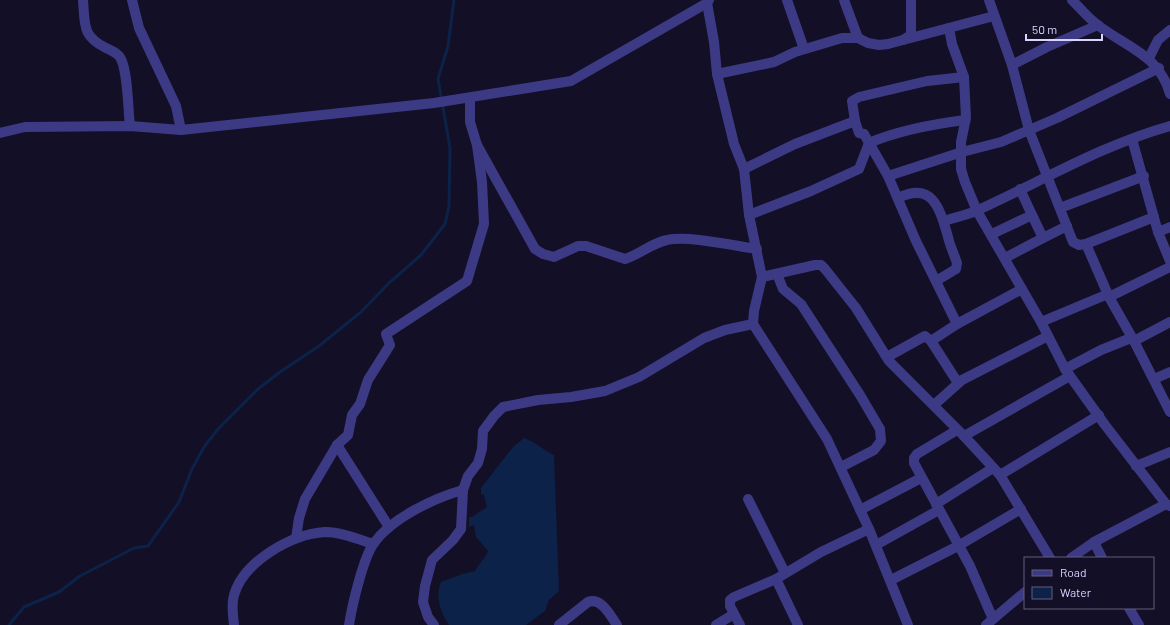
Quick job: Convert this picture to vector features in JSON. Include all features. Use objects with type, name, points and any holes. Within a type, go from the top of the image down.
[{"type":"street","points":[[83,0],[85,28],[90,38],[94,42],[115,52],[123,65],[130,126]]},
{"type":"street","points":[[132,0],[139,28],[176,106],[181,130]]},
{"type":"street","points":[[787,0],[804,49]]},
{"type":"street","points":[[844,0],[858,38]]},
{"type":"street","points":[[902,41],[911,35],[912,0]]},
{"type":"street","points":[[989,0],[1012,65],[1029,130],[1073,242],[1079,245],[1086,244],[1154,217]]},
{"type":"street","points":[[1072,0],[1098,25],[1149,58],[1159,68],[1167,82],[1170,94]]},
{"type":"street","points":[[0,133],[25,127],[130,126],[181,130],[452,101],[571,81],[708,1],[717,74],[734,144],[744,169],[749,215],[762,277],[754,311],[753,324],[827,439],[876,545],[908,625]]},
{"type":"street","points":[[717,74],[774,62],[804,49],[842,38],[858,38],[879,46],[994,16]]},
{"type":"street","points":[[1012,65],[1047,47],[1098,25]]},
{"type":"street","points":[[949,28],[952,44],[964,77],[966,118],[961,168],[977,211],[992,234],[1068,373],[1136,466],[1168,505],[1094,542],[1072,557]]},
{"type":"street","points":[[1149,58],[1158,40],[1170,30]]},
{"type":"street","points":[[888,176],[962,152],[1001,142],[1159,68]]},
{"type":"street","points":[[957,324],[888,176],[864,134],[859,133],[855,121],[852,101],[859,97],[927,81],[964,77]]},
{"type":"street","points":[[296,538],[298,518],[305,499],[337,445],[348,435],[352,415],[360,404],[368,380],[390,345],[386,334],[467,281],[468,272],[484,224],[483,198],[477,145],[470,122],[470,98]]},
{"type":"street","points":[[749,215],[860,169],[869,143],[884,137],[918,128],[965,120]]},
{"type":"street","points":[[744,169],[795,144],[855,121]]},
{"type":"street","points":[[944,221],[977,211],[1047,176],[1132,138],[1170,126]]},
{"type":"street","points":[[1132,138],[1144,176],[1158,232],[1170,261]]},
{"type":"street","points":[[477,145],[526,234],[536,249],[543,254],[558,256],[578,246],[586,246],[625,259],[653,244],[668,239],[687,239],[757,248]]},
{"type":"street","points":[[1060,208],[1144,176]]},
{"type":"street","points":[[1020,189],[1043,238]]},
{"type":"street","points":[[898,198],[908,193],[919,192],[926,195],[936,203],[944,221],[957,263],[956,269],[936,281]]},
{"type":"street","points":[[992,234],[1032,215]]},
{"type":"street","points":[[1005,258],[1067,226]]},
{"type":"street","points":[[1158,232],[1170,227]]},
{"type":"street","points":[[1086,244],[1108,296],[1154,378],[1170,412]]},
{"type":"street","points":[[762,277],[820,265],[856,308],[887,357],[901,375],[934,405],[1000,476],[1022,509],[1049,557]]},
{"type":"street","points":[[1041,322],[1108,296],[1170,267]]},
{"type":"street","points":[[776,274],[783,289],[801,304],[860,395],[880,429],[881,441],[874,450],[841,467]]},
{"type":"street","points":[[930,340],[1022,289]]},
{"type":"street","points":[[1024,593],[990,622],[970,566],[921,478],[914,463],[914,458],[917,454],[961,433],[1068,373],[1100,350],[1133,339],[1170,322]]},
{"type":"street","points":[[434,625],[428,617],[424,602],[425,586],[432,560],[453,540],[461,529],[462,490],[468,476],[478,463],[482,449],[483,431],[503,407],[538,400],[571,397],[605,390],[639,377],[704,338],[725,330],[753,324]]},
{"type":"street","points":[[887,357],[923,336],[930,340],[958,382]]},
{"type":"street","points":[[934,405],[958,382],[1048,336]]},
{"type":"street","points":[[1154,378],[1170,372]]},
{"type":"street","points":[[1000,476],[1099,415]]},
{"type":"street","points":[[337,445],[389,527]]},
{"type":"street","points":[[1136,466],[1170,452]]},
{"type":"street","points":[[876,545],[937,507],[993,468]]},
{"type":"street","points":[[860,510],[921,478]]},
{"type":"street","points":[[349,625],[352,606],[373,544],[389,527],[430,501],[462,490]]},
{"type":"street","points":[[748,499],[785,573]]},
{"type":"street","points":[[891,580],[958,546],[1022,509]]},
{"type":"street","points":[[740,625],[730,606],[730,600],[734,597],[776,579],[821,552],[869,529]]},
{"type":"street","points":[[234,625],[232,610],[234,595],[239,583],[256,564],[275,548],[296,538],[326,532],[351,536],[373,544]]},
{"type":"street","points":[[1094,542],[1102,557]]},
{"type":"street","points":[[776,579],[798,625]]},
{"type":"street","points":[[559,625],[588,602],[593,600],[598,602],[617,625]]},
{"type":"street","points":[[1130,609],[1139,625]]},
{"type":"street","points":[[716,625],[734,614]]},
{"type":"water","points":[[524,438],[554,455],[559,591],[549,600],[545,611],[526,625],[449,625],[439,604],[438,593],[441,582],[475,571],[487,554],[488,551],[476,537],[474,525],[469,527],[469,517],[472,517],[487,507],[484,495],[481,494],[481,488],[513,447]]},
{"type":"waterway","points":[[9,625],[24,607],[59,592],[80,576],[134,548],[148,546],[179,502],[192,469],[204,447],[218,429],[258,389],[280,372],[319,346],[361,312],[389,283],[421,255],[445,224],[449,206],[450,148],[438,79],[448,46],[454,0]]}]
